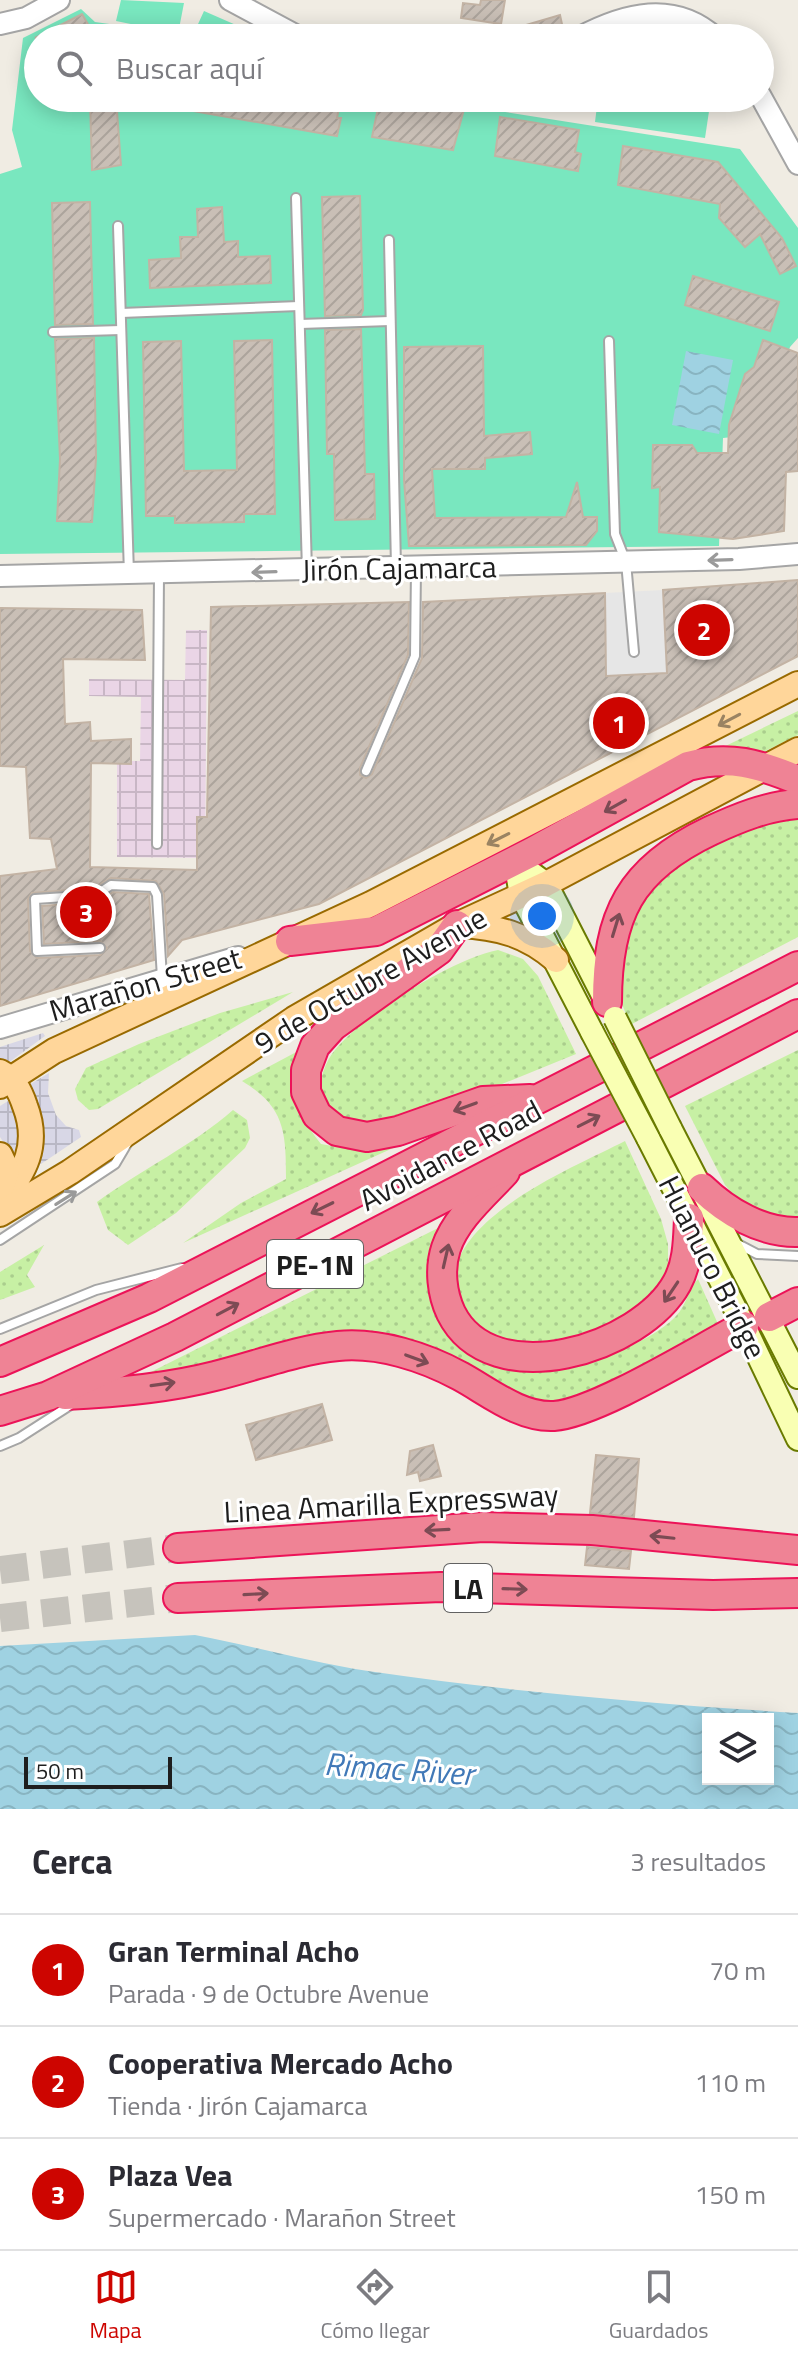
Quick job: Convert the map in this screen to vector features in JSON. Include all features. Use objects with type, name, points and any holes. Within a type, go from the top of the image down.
[{"type":"highway","points":[[290,941],[376,931],[515,861],[668,777],[713,759],[737,759],[765,766],[798,780]]},
{"type":"highway","points":[[611,1010],[607,967],[617,918],[645,873],[685,843],[721,826],[779,805],[798,804]]},
{"type":"highway","points":[[457,925],[439,950],[354,1008],[315,1046],[306,1070],[306,1092],[317,1115],[337,1131],[367,1137],[398,1131],[483,1101],[542,1099]]},
{"type":"highway","name":"Avoidance Road","points":[[0,1362],[149,1298],[798,966]]},
{"type":"highway","name":"Avoidance Road","points":[[0,1411],[48,1396],[175,1337],[519,1156],[784,1026],[798,1014]]},
{"type":"highway","points":[[519,1156],[463,1218],[446,1248],[442,1276],[445,1301],[456,1323],[473,1340],[498,1354],[525,1358],[554,1355],[609,1339],[639,1326],[661,1307],[678,1282],[687,1254],[689,1218]]},
{"type":"highway","points":[[702,1188],[740,1217],[769,1228],[798,1232]]},
{"type":"highway","points":[[48,1396],[86,1394],[211,1377],[308,1351],[368,1346],[422,1360],[456,1374],[520,1410],[553,1416],[591,1406],[798,1302]]},
{"type":"highway","name":"Linea Amarilla Expressway","points":[[178,1548],[483,1527],[592,1530],[798,1550]]},
{"type":"highway","points":[[740,1545],[798,1533]]},
{"type":"highway","name":"LA","points":[[178,1598],[441,1587],[713,1595],[798,1593]]},
{"type":"main road","name":"9 de Octubre Avenue","points":[[4,1078],[93,1032],[371,904],[798,684]]},
{"type":"main road","points":[[668,777],[685,743]]},
{"type":"main road","name":"9 de Octubre Avenue","points":[[0,1214],[294,1019],[457,925],[546,884],[798,750]]},
{"type":"main road","points":[[515,861],[546,884],[611,1010]]},
{"type":"main road","points":[[515,861],[521,895],[556,960]]},
{"type":"main road","points":[[457,925],[512,932],[536,943],[556,960]]},
{"type":"main road","name":"Huanuco Bridge","points":[[556,960],[689,1218],[798,1377]]},
{"type":"main road","name":"Huanuco Bridge","points":[[611,1010],[730,1241],[798,1439]]},
{"type":"main road","points":[[0,1203],[22,1173],[32,1144],[29,1116],[4,1078]]},
{"type":"main road","points":[[0,1155],[7,1170],[0,1191]]},
{"type":"street","points":[[0,24],[26,18],[59,0]]},
{"type":"street","points":[[230,0],[275,24]]},
{"type":"street","points":[[609,24],[627,16],[658,10],[700,24]]},
{"type":"street","points":[[769,112],[798,164]]},
{"type":"street","name":"Jirón Cajamarca","points":[[0,576],[307,571],[798,554]]},
{"type":"street","name":"Marañon Street","points":[[0,1028],[290,941]]},
{"type":"lane","points":[[296,198],[307,571]]},
{"type":"lane","points":[[118,226],[129,574]]},
{"type":"lane","points":[[366,771],[415,656],[406,568],[390,321],[389,240]]},
{"type":"lane","points":[[121,313],[299,306]]},
{"type":"lane","points":[[300,324],[390,321]]},
{"type":"lane","points":[[53,332],[121,330]]},
{"type":"lane","points":[[609,341],[615,534],[626,562],[634,652]]},
{"type":"lane","points":[[157,844],[159,574]]},
{"type":"lane","points":[[100,948],[37,951],[35,899],[96,895],[111,885],[153,887],[157,895],[162,978]]},
{"type":"lane","points":[[0,1240],[115,1164],[140,1122]]},
{"type":"lane","points":[[730,1241],[757,1254],[798,1256]]},
{"type":"lane","points":[[0,1329],[96,1290],[225,1257]]},
{"type":"lane","points":[[0,1446],[19,1438],[86,1394],[108,1368]]},
{"type":"shaded area","points":[[663,590],[667,673],[606,676],[605,593]]},
{"type":"shaded area","points":[[186,630],[207,630],[205,858],[117,857],[117,761],[140,761],[141,697],[89,696],[89,679],[185,680]]},
{"type":"shaded area","points":[[43,1033],[45,1036],[8,1063],[0,1059],[0,1047]]},
{"type":"shaded area","points":[[49,1073],[48,1093],[56,1115],[66,1126],[79,1130],[81,1137],[41,1164],[36,1159],[24,1088]]},
{"type":"shaded area","points":[[8,1101],[16,1113],[21,1140],[12,1155],[0,1137],[0,1106]]},
{"type":"green space","points":[[121,0],[184,3],[180,24],[116,21]]},
{"type":"green space","points":[[81,9],[95,22],[110,24],[51,24]]},
{"type":"green space","points":[[204,11],[234,24],[198,24]]},
{"type":"green space","points":[[23,38],[24,112],[505,112],[740,149],[798,228],[798,338],[790,347],[761,434],[723,438],[719,546],[0,554],[0,174],[22,167],[12,130]]},
{"type":"green space","points":[[596,112],[709,112],[705,138],[595,122]]},
{"type":"green space","points":[[798,711],[798,735],[755,756],[715,751]]},
{"type":"green space","points":[[798,813],[798,937],[630,1025],[615,985],[622,927],[656,876],[725,834]]},
{"type":"green space","points":[[498,950],[523,959],[538,976],[576,1054],[426,1115],[346,1128],[317,1096],[326,1066],[335,1050],[388,1004],[458,964]]},
{"type":"green space","points":[[293,992],[98,1109],[89,1110],[78,1100],[75,1089],[86,1068],[220,1013]]},
{"type":"green space","points":[[302,1049],[295,1075],[296,1099],[306,1122],[321,1144],[354,1150],[402,1144],[183,1243],[241,1203],[286,1179],[280,1122],[267,1101],[242,1081]]},
{"type":"green space","points":[[798,1050],[798,1224],[743,1205],[725,1185],[685,1106]]},
{"type":"green space","points":[[233,1110],[247,1120],[250,1138],[245,1148],[176,1213],[128,1245],[108,1230],[97,1202],[201,1135]]},
{"type":"green space","points":[[625,1141],[661,1219],[668,1244],[668,1275],[637,1315],[554,1348],[494,1344],[459,1309],[454,1279],[462,1252],[481,1227],[508,1205],[539,1185]]},
{"type":"green space","points":[[448,1223],[452,1335],[476,1354],[502,1367],[522,1371],[560,1368],[582,1364],[626,1348],[676,1316],[698,1279],[718,1324],[682,1351],[635,1375],[541,1408],[421,1348],[123,1386]]},
{"type":"green space","points":[[44,1245],[27,1275],[35,1287],[0,1300],[0,1272]]},
{"type":"water","points":[[686,351],[733,360],[719,434],[672,425]]},
{"type":"water","name":"Rimac River","points":[[195,1635],[346,1667],[475,1685],[798,1713],[798,1809],[0,1809],[0,1646]]},
{"type":"building","points":[[481,0],[505,0],[501,24],[461,18],[463,3],[480,5]]},
{"type":"building","points":[[82,14],[88,24],[62,24]]},
{"type":"building","points":[[560,15],[562,24],[529,24]]},
{"type":"building","points":[[90,112],[117,112],[121,165],[92,170]]},
{"type":"building","points":[[199,112],[338,112],[337,118],[341,118],[337,136]]},
{"type":"building","points":[[377,112],[463,112],[453,150],[372,137]]},
{"type":"building","points":[[500,117],[579,130],[575,152],[581,154],[578,171],[495,156]]},
{"type":"building","points":[[623,146],[718,162],[782,238],[796,266],[780,274],[760,234],[745,247],[719,218],[720,204],[618,185]]},
{"type":"building","points":[[360,196],[363,310],[361,315],[325,316],[322,197]]},
{"type":"building","points":[[90,202],[93,324],[55,325],[52,203]]},
{"type":"building","points":[[222,207],[224,242],[238,241],[238,257],[270,256],[271,283],[150,288],[149,260],[181,258],[180,237],[198,237],[197,209]]},
{"type":"building","points":[[693,276],[779,302],[770,331],[685,305]]},
{"type":"building","points":[[361,329],[365,474],[374,474],[375,519],[335,520],[334,454],[327,454],[325,330]]},
{"type":"building","points":[[94,338],[96,458],[92,522],[57,521],[60,459],[55,339]]},
{"type":"building","points":[[272,340],[275,514],[244,514],[244,522],[175,523],[175,516],[146,516],[143,342],[181,341],[184,471],[237,470],[234,341]]},
{"type":"building","points":[[763,340],[798,353],[798,471],[786,472],[784,531],[733,539],[659,532],[660,487],[652,488],[653,445],[692,445],[697,453],[728,453],[729,425],[745,374],[754,367]]},
{"type":"building","points":[[483,346],[484,436],[530,432],[532,454],[485,458],[485,469],[432,469],[435,518],[566,517],[577,482],[583,517],[597,517],[597,531],[586,545],[409,546],[404,480],[404,347]]},
{"type":"building","points":[[798,580],[798,656],[319,904],[182,940],[168,956],[164,894],[156,881],[111,878],[94,888],[32,893],[28,899],[30,951],[37,958],[100,955],[107,948],[100,941],[44,944],[42,906],[97,902],[113,892],[149,894],[154,960],[0,1006],[0,876],[57,869],[51,839],[30,838],[26,767],[0,766],[0,608],[142,610],[145,660],[63,659],[65,724],[90,722],[91,741],[131,739],[131,764],[91,763],[90,867],[197,870],[197,817],[207,817],[211,607],[409,602],[408,655],[360,768],[360,775],[366,778],[372,774],[422,658],[423,602],[605,593],[606,676],[667,673],[663,590]]},
{"type":"building","points":[[322,1404],[332,1440],[256,1460],[246,1425]]},
{"type":"building","points":[[433,1445],[441,1476],[420,1481],[418,1472],[407,1475],[410,1451]]},
{"type":"building","points":[[596,1455],[639,1459],[634,1517],[590,1513]]},
{"type":"building","points":[[587,1547],[631,1551],[629,1569],[585,1565]]},
{"type":"tunnel","points":[[0,1570],[178,1548]]},
{"type":"tunnel","points":[[0,1618],[178,1598]]},
{"type":"place","name":"Cooperativa Mercado Acho","points":[[704,630]]},
{"type":"place","name":"Gran Terminal Acho","points":[[619,723]]},
{"type":"place","name":"Plaza Vea","points":[[86,912]]}]
